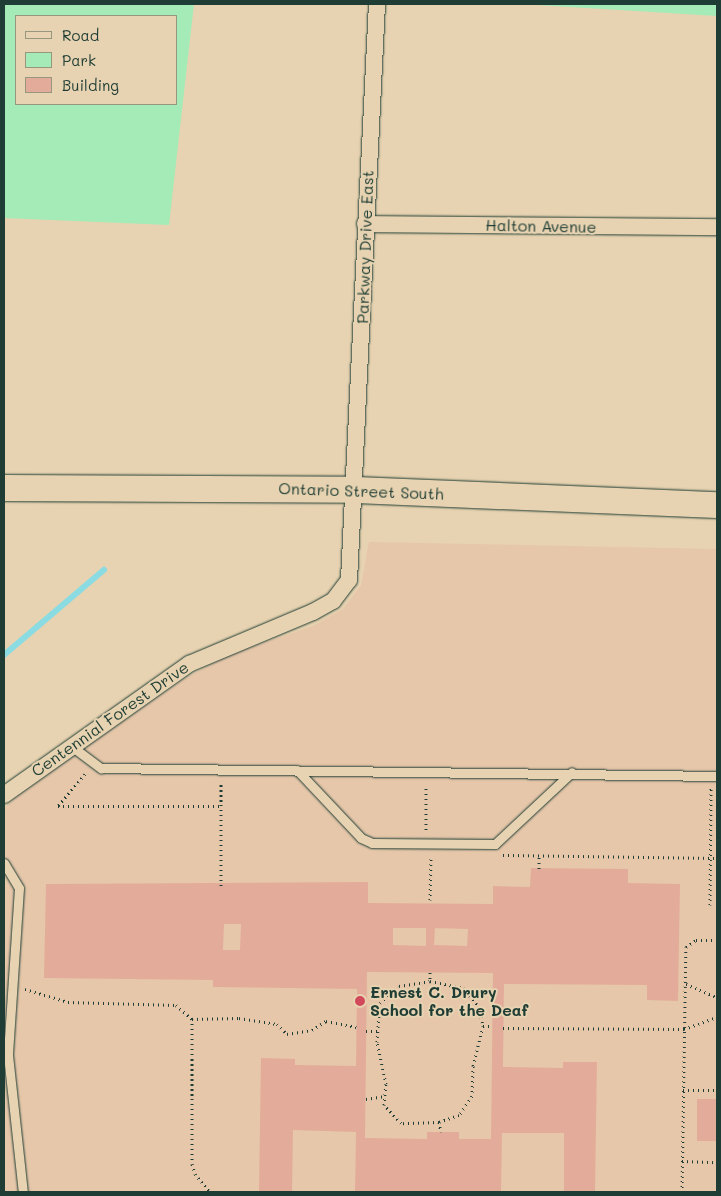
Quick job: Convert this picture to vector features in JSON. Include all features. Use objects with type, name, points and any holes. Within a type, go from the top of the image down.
[{"type":"main road","name":"Ontario Street South","points":[[4,488],[356,490],[717,505]]},
{"type":"street","name":"Parkway Drive East","points":[[356,490],[365,224],[376,4]]},
{"type":"street","name":"Halton Avenue","points":[[365,224],[717,227]]},
{"type":"street","name":"Centennial Forest Drive","points":[[4,795],[70,745],[189,664],[333,601],[349,580],[356,490]]},
{"type":"lane","points":[[70,745],[101,768],[572,772],[714,776]]},
{"type":"lane","points":[[297,770],[361,838],[372,843],[495,844],[572,772]]},
{"type":"lane","points":[[4,863],[19,888],[11,983],[8,1055],[23,1192]]},
{"type":"path","points":[[93,762],[58,806],[221,806]]},
{"type":"path","points":[[220,886],[221,769]]},
{"type":"path","points":[[710,905],[714,776]]},
{"type":"path","points":[[495,844],[504,856],[717,858]]},
{"type":"path","points":[[538,868],[539,857]]},
{"type":"path","points":[[682,1192],[686,948],[696,940],[717,940]]},
{"type":"path","points":[[430,972],[430,981]]},
{"type":"path","points":[[430,981],[453,984],[470,994],[483,1026],[468,1107],[439,1122],[394,1120],[384,1106],[385,1096],[377,1031],[380,1004],[388,993],[398,986],[430,981]]},
{"type":"path","points":[[11,983],[68,1002],[176,1005],[192,1019],[239,1018],[277,1024],[287,1034],[312,1030],[326,1021],[356,1027]]},
{"type":"path","points":[[686,984],[717,997]]},
{"type":"path","points":[[503,1028],[684,1029],[717,1017]]},
{"type":"path","points":[[192,1019],[192,1164],[195,1174],[210,1192]]},
{"type":"path","points":[[483,1026],[493,1026]]},
{"type":"path","points":[[366,1031],[377,1031]]},
{"type":"path","points":[[683,1090],[717,1090]]},
{"type":"path","points":[[366,1099],[385,1096]]},
{"type":"path","points":[[439,1122],[441,1132]]},
{"type":"path","points":[[682,1161],[717,1162]]},
{"type":"shaded area","name":"Ernest C. Drury School for the Deaf","points":[[369,542],[717,549],[717,1192],[4,1192],[4,809],[20,792],[184,679],[226,656],[313,626],[343,609],[361,585]]},
{"type":"green space","points":[[4,4],[194,4],[169,225],[4,218]]},
{"type":"green space","points":[[521,4],[717,4],[717,16]]},
{"type":"building","points":[[531,868],[628,869],[628,883],[680,884],[678,1001],[647,1000],[647,985],[504,984],[503,1067],[563,1068],[563,1062],[597,1062],[595,1192],[564,1192],[564,1133],[502,1133],[501,1192],[355,1192],[356,1132],[293,1130],[292,1192],[259,1192],[261,1058],[295,1059],[295,1065],[356,1066],[357,989],[213,987],[213,980],[44,978],[46,884],[368,882],[368,903],[493,904],[493,886],[530,887]],"holes":[[[224,924],[241,924],[240,950],[223,950]],[[393,928],[426,928],[426,946],[393,945]],[[435,928],[468,929],[467,946],[434,945]],[[367,972],[493,973],[491,1139],[459,1139],[459,1132],[427,1132],[427,1139],[365,1138]]]},
{"type":"building","points":[[697,1099],[717,1099],[717,1141],[697,1141]]},
{"type":"waterway","points":[[4,655],[104,570]]},
{"type":"place","name":"Ernest C. Drury School for the Deaf","points":[[360,1001]]}]
